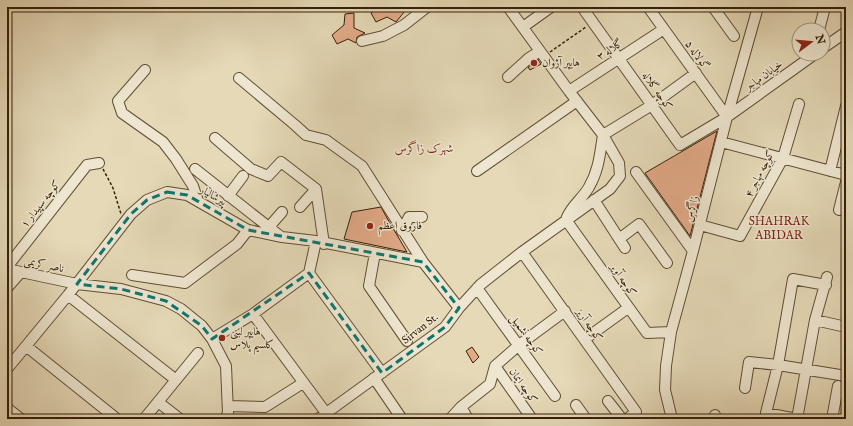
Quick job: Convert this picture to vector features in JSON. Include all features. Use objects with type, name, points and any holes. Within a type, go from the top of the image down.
[{"type":"street","points":[[362,41],[383,36],[404,25],[427,7]]},
{"type":"street","name":"Sirvan St.","points":[[322,416],[445,327],[459,308],[477,288],[522,252],[610,189],[620,176],[619,163],[604,135],[569,91],[508,7]]},
{"type":"street","points":[[523,27],[551,7]]},
{"type":"street","name":"کوچه گلاله","points":[[582,7],[680,145],[727,117]]},
{"type":"street","name":"گولاله ۵","points":[[648,7],[727,117]]},
{"type":"street","points":[[713,7],[734,36]]},
{"type":"street","name":"زاگرس","points":[[672,419],[665,390],[666,366],[671,332],[694,251],[727,117],[758,7]]},
{"type":"street","points":[[821,22],[825,7]]},
{"type":"street","name":"گلاله ۳","points":[[569,91],[664,29]]},
{"type":"street","points":[[831,42],[846,32]]},
{"type":"street","points":[[508,77],[526,61],[542,53]]},
{"type":"street","name":"خیابان مهاجر","points":[[727,117],[803,62]]},
{"type":"street","points":[[145,70],[118,101],[122,113],[163,142],[193,186],[198,201]]},
{"type":"street","points":[[604,135],[652,105],[696,73]]},
{"type":"street","points":[[239,78],[306,135],[326,140],[362,166],[423,262],[459,308]]},
{"type":"street","points":[[477,171],[577,101]]},
{"type":"street","name":"کوچه مهاجر ۴","points":[[700,225],[740,236],[783,158],[799,104]]},
{"type":"street","points":[[830,170],[846,106]]},
{"type":"street","name":"Sirvan St.","points":[[566,220],[571,209],[588,188],[596,174],[604,135]]},
{"type":"street","points":[[212,339],[252,314],[309,273],[320,242],[322,222],[316,189],[282,162],[268,176],[251,168],[215,138]]},
{"type":"street","points":[[722,142],[846,175]]},
{"type":"street","name":"کوچه سپیدار ۱","points":[[7,268],[87,165],[99,163]]},
{"type":"street","points":[[195,169],[282,237]]},
{"type":"street","points":[[636,172],[694,251]]},
{"type":"street","points":[[228,196],[243,176]]},
{"type":"street","points":[[839,210],[846,182]]},
{"type":"street","points":[[300,207],[316,189]]},
{"type":"street","name":"پیرشالیار","points":[[7,369],[68,296],[131,214],[147,200],[167,192],[187,195],[248,230],[423,262]]},
{"type":"street","points":[[594,200],[625,248]]},
{"type":"street","points":[[269,227],[282,212]]},
{"type":"street","points":[[402,231],[409,217],[422,217]]},
{"type":"street","name":"کوچه آویر","points":[[566,220],[647,333],[671,332]]},
{"type":"street","points":[[619,239],[639,224],[667,263]]},
{"type":"street","points":[[132,275],[185,283],[237,244],[248,230]]},
{"type":"street","name":"کوچه آریز","points":[[522,252],[565,310],[636,412],[627,419]]},
{"type":"street","points":[[375,253],[369,286],[407,341]]},
{"type":"street","name":"ناصر کریمی","points":[[7,268],[77,284],[121,290],[166,301],[181,309],[202,326],[212,339],[226,366],[228,406],[226,419]]},
{"type":"street","points":[[7,288],[20,272]]},
{"type":"street","points":[[309,273],[378,376],[402,419]]},
{"type":"street","points":[[794,279],[826,281],[815,320],[797,419],[766,414],[778,365],[794,279]]},
{"type":"street","name":"کوچه نشمیل","points":[[477,288],[555,396]]},
{"type":"street","points":[[68,296],[176,380]]},
{"type":"street","points":[[585,339],[628,308]]},
{"type":"street","points":[[450,419],[461,407],[490,384],[495,366],[519,345],[565,310]]},
{"type":"street","points":[[252,314],[303,383],[322,416]]},
{"type":"street","points":[[815,320],[846,327]]},
{"type":"street","points":[[26,346],[117,419]]},
{"type":"street","points":[[144,419],[198,353]]},
{"type":"street","points":[[745,388],[749,362],[845,373]]},
{"type":"street","name":"کوچه ایمان","points":[[495,366],[532,419]]},
{"type":"street","points":[[228,406],[265,407],[303,383]]},
{"type":"street","points":[[832,419],[838,386]]},
{"type":"street","points":[[608,401],[622,419]]},
{"type":"street","points":[[158,402],[180,419]]},
{"type":"street","points":[[576,405],[586,419]]},
{"type":"street","points":[[461,407],[468,419]]},
{"type":"street","points":[[7,408],[21,419]]},
{"type":"path","points":[[542,53],[593,22]]},
{"type":"path","points":[[99,163],[113,188],[124,223]]},
{"type":"highlighted area","points":[[167,192],[187,195],[248,230],[423,262],[459,308],[445,327],[382,373],[309,273],[212,339],[202,326],[166,301],[121,289],[77,284],[131,214],[147,200]]},
{"type":"building","points":[[378,7],[396,7],[405,11],[396,22],[387,17],[376,22],[371,13]]},
{"type":"building","points":[[354,13],[354,28],[365,33],[357,37],[356,43],[348,39],[337,44],[332,35],[344,25],[345,14]]},
{"type":"building","points":[[538,60],[541,64],[530,70],[528,67]]},
{"type":"building","points":[[717,131],[690,236],[645,173]]},
{"type":"building","name":"فاروق اعظم","points":[[381,207],[407,252],[344,239],[352,212]]},
{"type":"building","points":[[472,347],[479,357],[473,363],[466,351]]},
{"type":"place","name":"هایپر آژوان","points":[[534,63]]},
{"type":"place","name":"فاروق اعظم","points":[[370,226]]},
{"type":"place","name":"هایپر لبنی کلسیم پلاس","points":[[222,338]]},
{"type":"district","name":"شهرک زاگرس","points":[[424,148]]},
{"type":"district","name":"SHAHRAK ABIDAR","points":[[779,228]]}]
